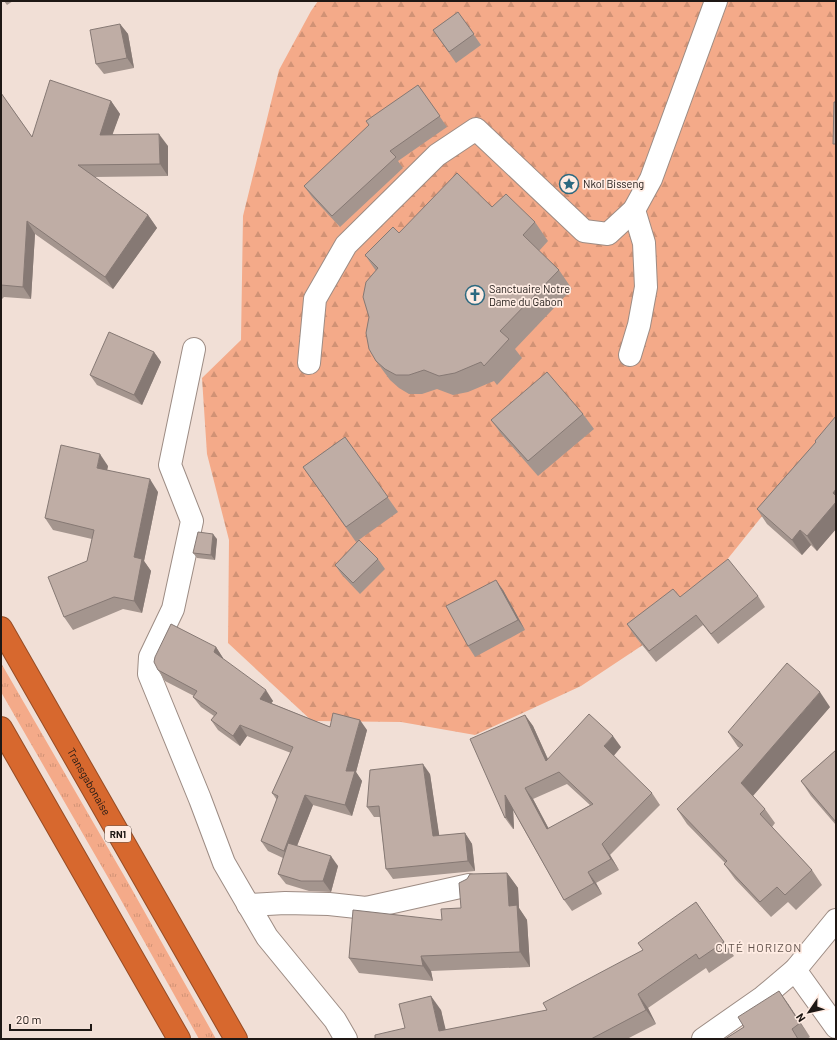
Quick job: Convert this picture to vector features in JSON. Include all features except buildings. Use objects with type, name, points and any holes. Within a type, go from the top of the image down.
[{"type":"highway","name":"Transgabonaise","points":[[1,628],[236,1039]]},
{"type":"highway","points":[[1,728],[179,1039]]},
{"type":"street","points":[[309,363],[315,299],[346,245],[437,155],[476,129],[584,231],[608,234],[634,210],[651,179],[716,1]]},
{"type":"street","points":[[630,355],[639,325],[646,287],[644,243],[634,210]]},
{"type":"street","points":[[194,348],[170,465],[192,521],[174,609],[150,657],[148,674],[200,799],[224,863],[268,937],[335,1020],[346,1039]]},
{"type":"street","points":[[248,905],[285,903],[322,904],[366,908],[469,885]]},
{"type":"street","points":[[703,1039],[763,997],[795,970],[836,920]]},
{"type":"street","points":[[795,970],[836,1027]]},
{"type":"green space","points":[[318,1],[836,1],[836,428],[775,500],[676,623],[581,686],[475,735],[401,722],[312,721],[228,643],[229,540],[207,454],[202,378],[241,340],[243,216],[279,70]]},
{"type":"green space","points":[[1,663],[130,886],[216,1039],[199,1039],[1,692]]},
{"type":"place","name":"Nkol Bisseng","points":[[569,184]]},
{"type":"place","name":"Sanctuaire Notre Dame du Gabon","points":[[475,295]]},
{"type":"district","name":"CITÉ HORIZON","points":[[759,948]]}]
